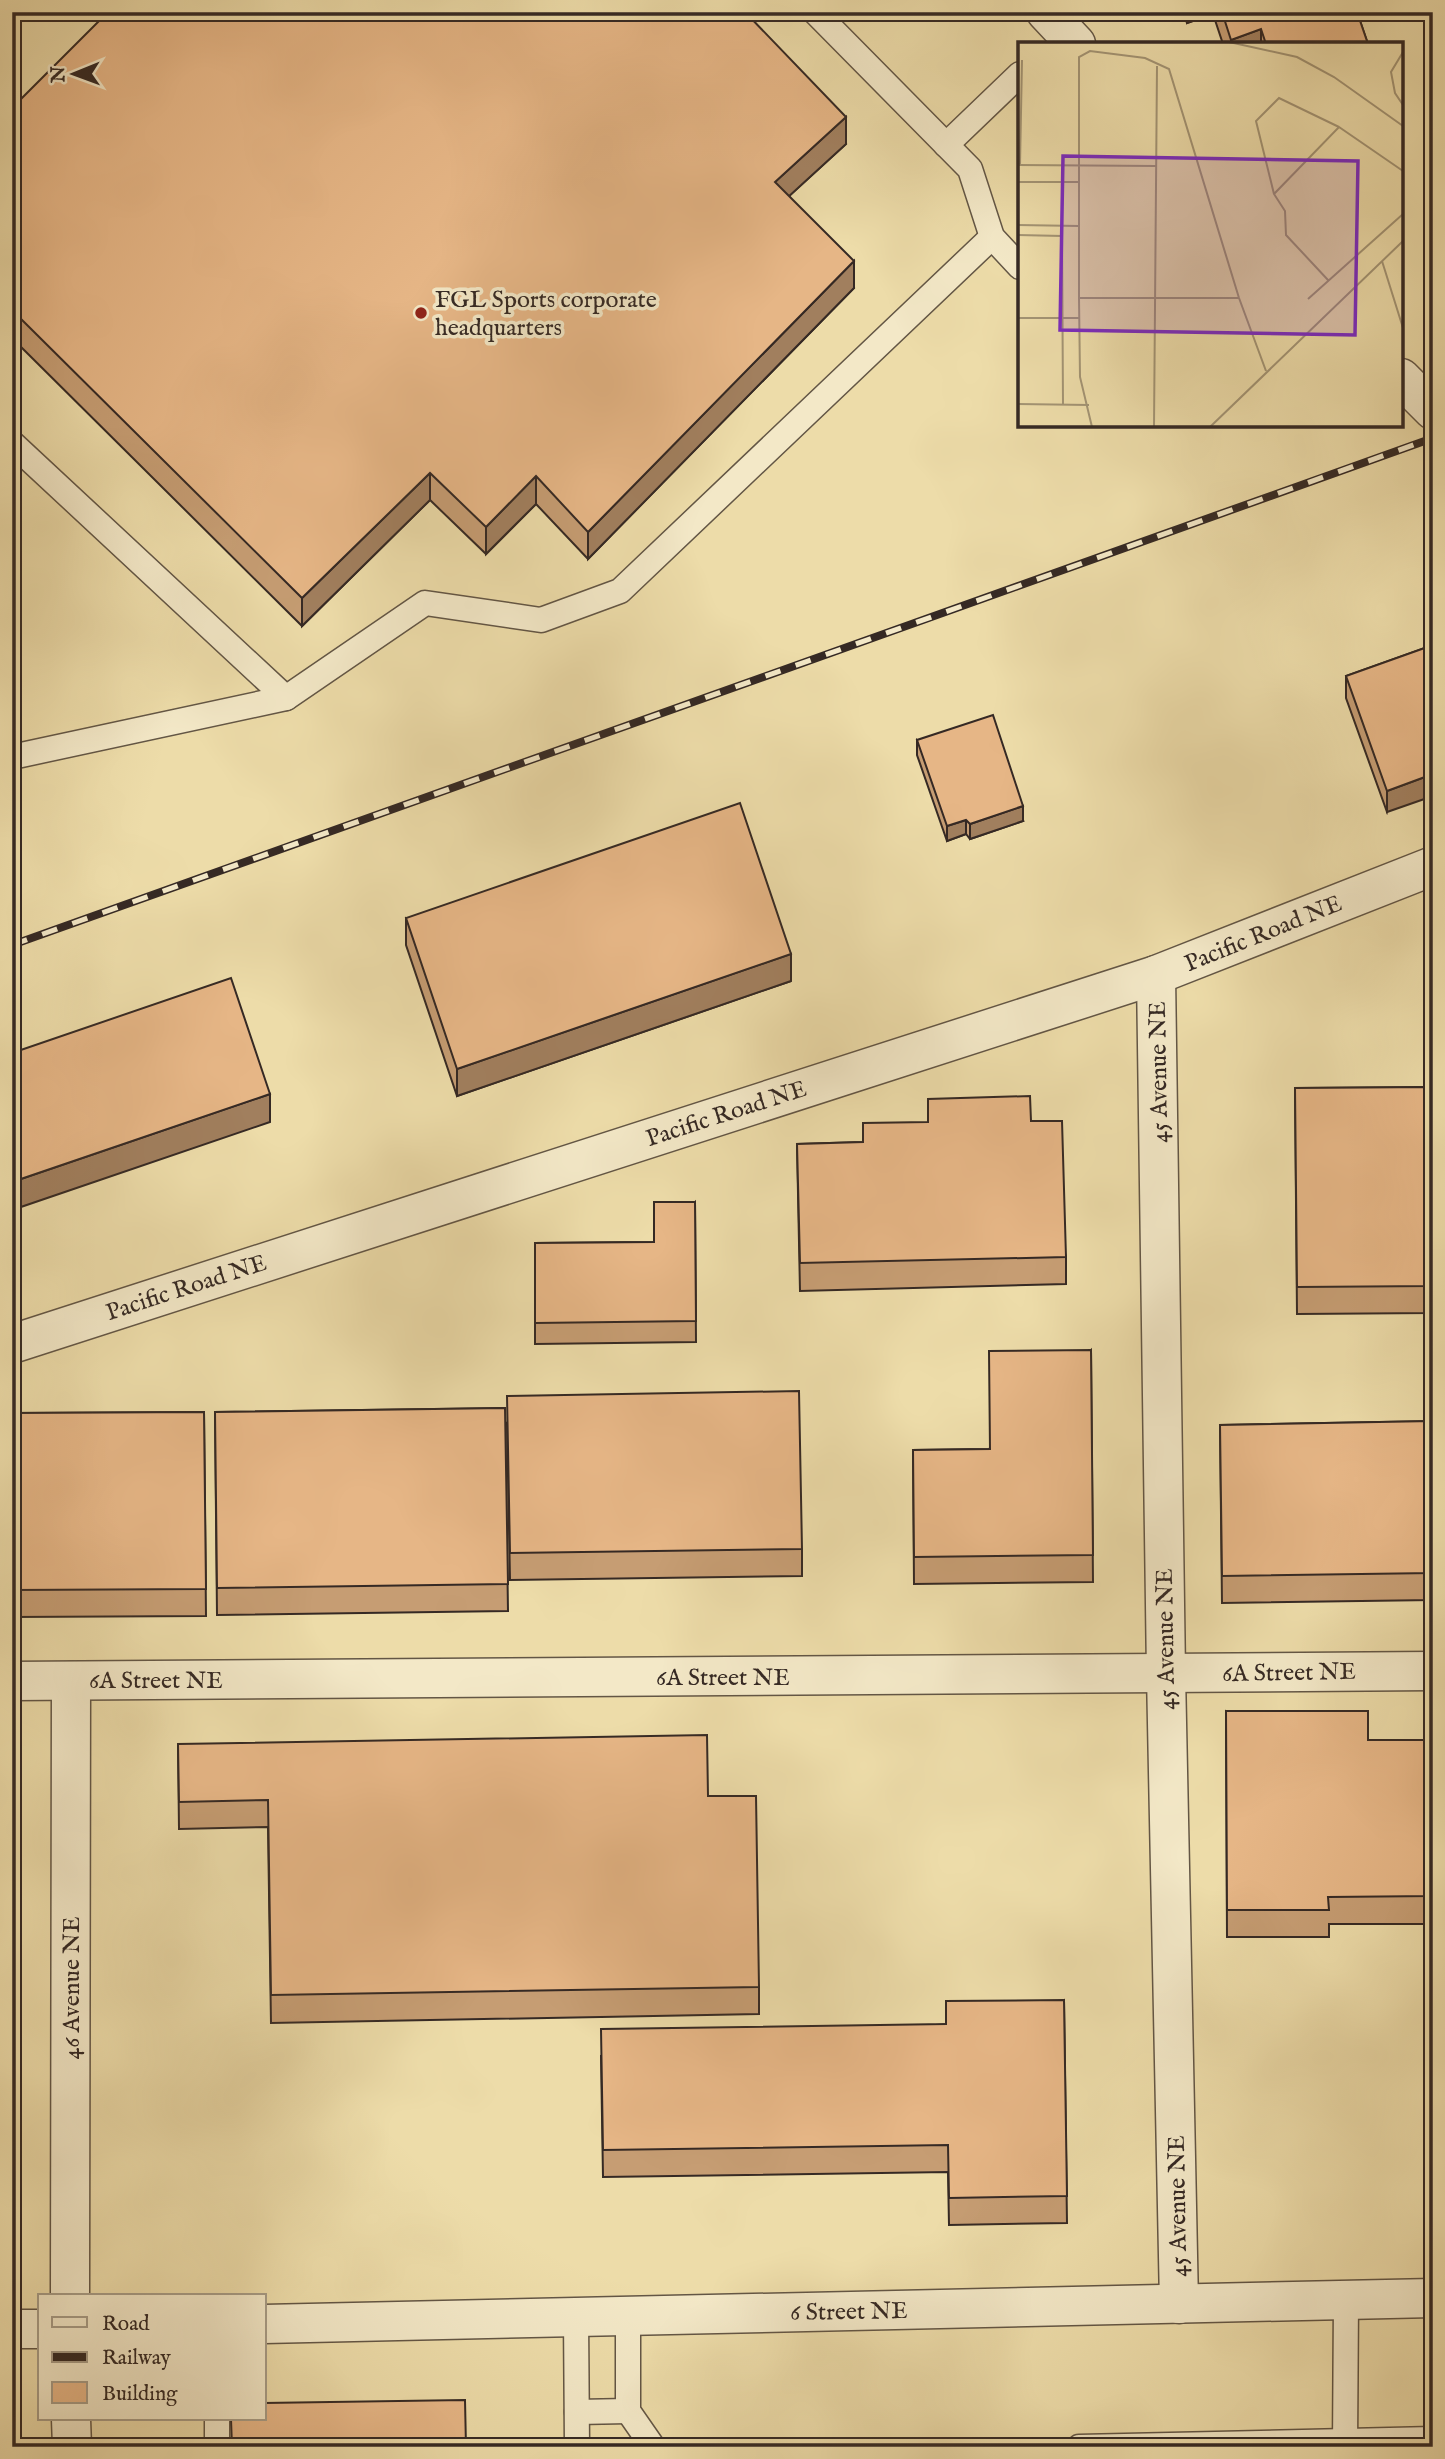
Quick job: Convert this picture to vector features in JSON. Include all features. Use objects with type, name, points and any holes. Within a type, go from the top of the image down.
[{"type":"street","points":[[1403,380],[1433,410]]},
{"type":"street","name":"Pacific Road NE","points":[[12,1343],[1156,975],[1433,866]]},
{"type":"street","name":"45 Avenue NE","points":[[1156,975],[1179,2304]]},
{"type":"street","name":"6A Street NE","points":[[12,1682],[1433,1671]]},
{"type":"street","name":"46 Avenue NE","points":[[70,2294],[71,1681]]},
{"type":"street","name":"6 Street NE","points":[[266,2324],[1433,2298]]},
{"type":"street","points":[[12,2329],[38,2329]]},
{"type":"street","points":[[71,2420],[72,2447]]},
{"type":"lane","points":[[815,12],[971,169],[992,237],[1018,265]]},
{"type":"lane","points":[[946,145],[1018,76]]},
{"type":"lane","points":[[12,757],[286,698],[425,603],[541,620],[620,591],[992,237]]},
{"type":"lane","points":[[12,443],[286,698]]},
{"type":"lane","points":[[1345,2444],[1346,2300]]},
{"type":"lane","points":[[628,2316],[628,2411],[653,2447]]},
{"type":"lane","points":[[576,2317],[577,2447]]},
{"type":"lane","points":[[577,2412],[628,2411]]},
{"type":"lane","points":[[217,2420],[217,2447]]},
{"type":"lane","points":[[1079,2447],[1345,2444],[1433,2439]]},
{"type":"building","name":"FGL Sports corporate headquarters","points":[[108,12],[745,12],[846,117],[775,182],[854,261],[588,532],[536,476],[486,527],[430,473],[302,598],[12,310],[12,108]]},
{"type":"building","points":[[1222,12],[1357,12],[1367,42],[1265,42],[1261,29],[1231,40]]},
{"type":"building","points":[[1433,645],[1433,774],[1387,791],[1346,676]]},
{"type":"building","points":[[993,715],[1023,806],[970,824],[966,820],[947,826],[917,740]]},
{"type":"building","points":[[740,803],[791,954],[457,1069],[406,918]]},
{"type":"building","points":[[231,978],[270,1094],[12,1182],[12,1053]]},
{"type":"building","points":[[1433,1087],[1433,1286],[1297,1287],[1295,1088]]},
{"type":"building","points":[[1030,1096],[1031,1121],[1062,1121],[1066,1257],[800,1263],[797,1144],[863,1142],[863,1123],[928,1122],[928,1099]]},
{"type":"building","points":[[654,1202],[695,1202],[696,1321],[535,1323],[535,1243],[654,1242]]},
{"type":"building","points":[[1091,1350],[1093,1555],[914,1557],[913,1450],[990,1449],[989,1351]]},
{"type":"building","points":[[799,1391],[802,1549],[510,1553],[507,1396]]},
{"type":"building","points":[[505,1408],[508,1584],[217,1588],[215,1412]]},
{"type":"building","points":[[204,1412],[206,1589],[12,1590],[12,1413]]},
{"type":"building","points":[[1433,1421],[1433,1573],[1222,1576],[1220,1425]]},
{"type":"building","points":[[1226,1711],[1368,1711],[1368,1740],[1433,1740],[1433,1896],[1328,1897],[1329,1910],[1227,1910]]},
{"type":"building","points":[[707,1735],[708,1796],[756,1796],[759,1987],[271,1995],[268,1800],[179,1802],[178,1744]]},
{"type":"building","points":[[1064,2000],[1067,2196],[949,2198],[948,2145],[603,2150],[601,2029],[946,2024],[946,2001]]},
{"type":"building","points":[[465,2400],[466,2447],[232,2447],[231,2420],[266,2420],[266,2403]]},
{"type":"railway","points":[[12,945],[1433,438]]},
{"type":"place","name":"FGL Sports corporate headquarters","points":[[421,313]]}]
